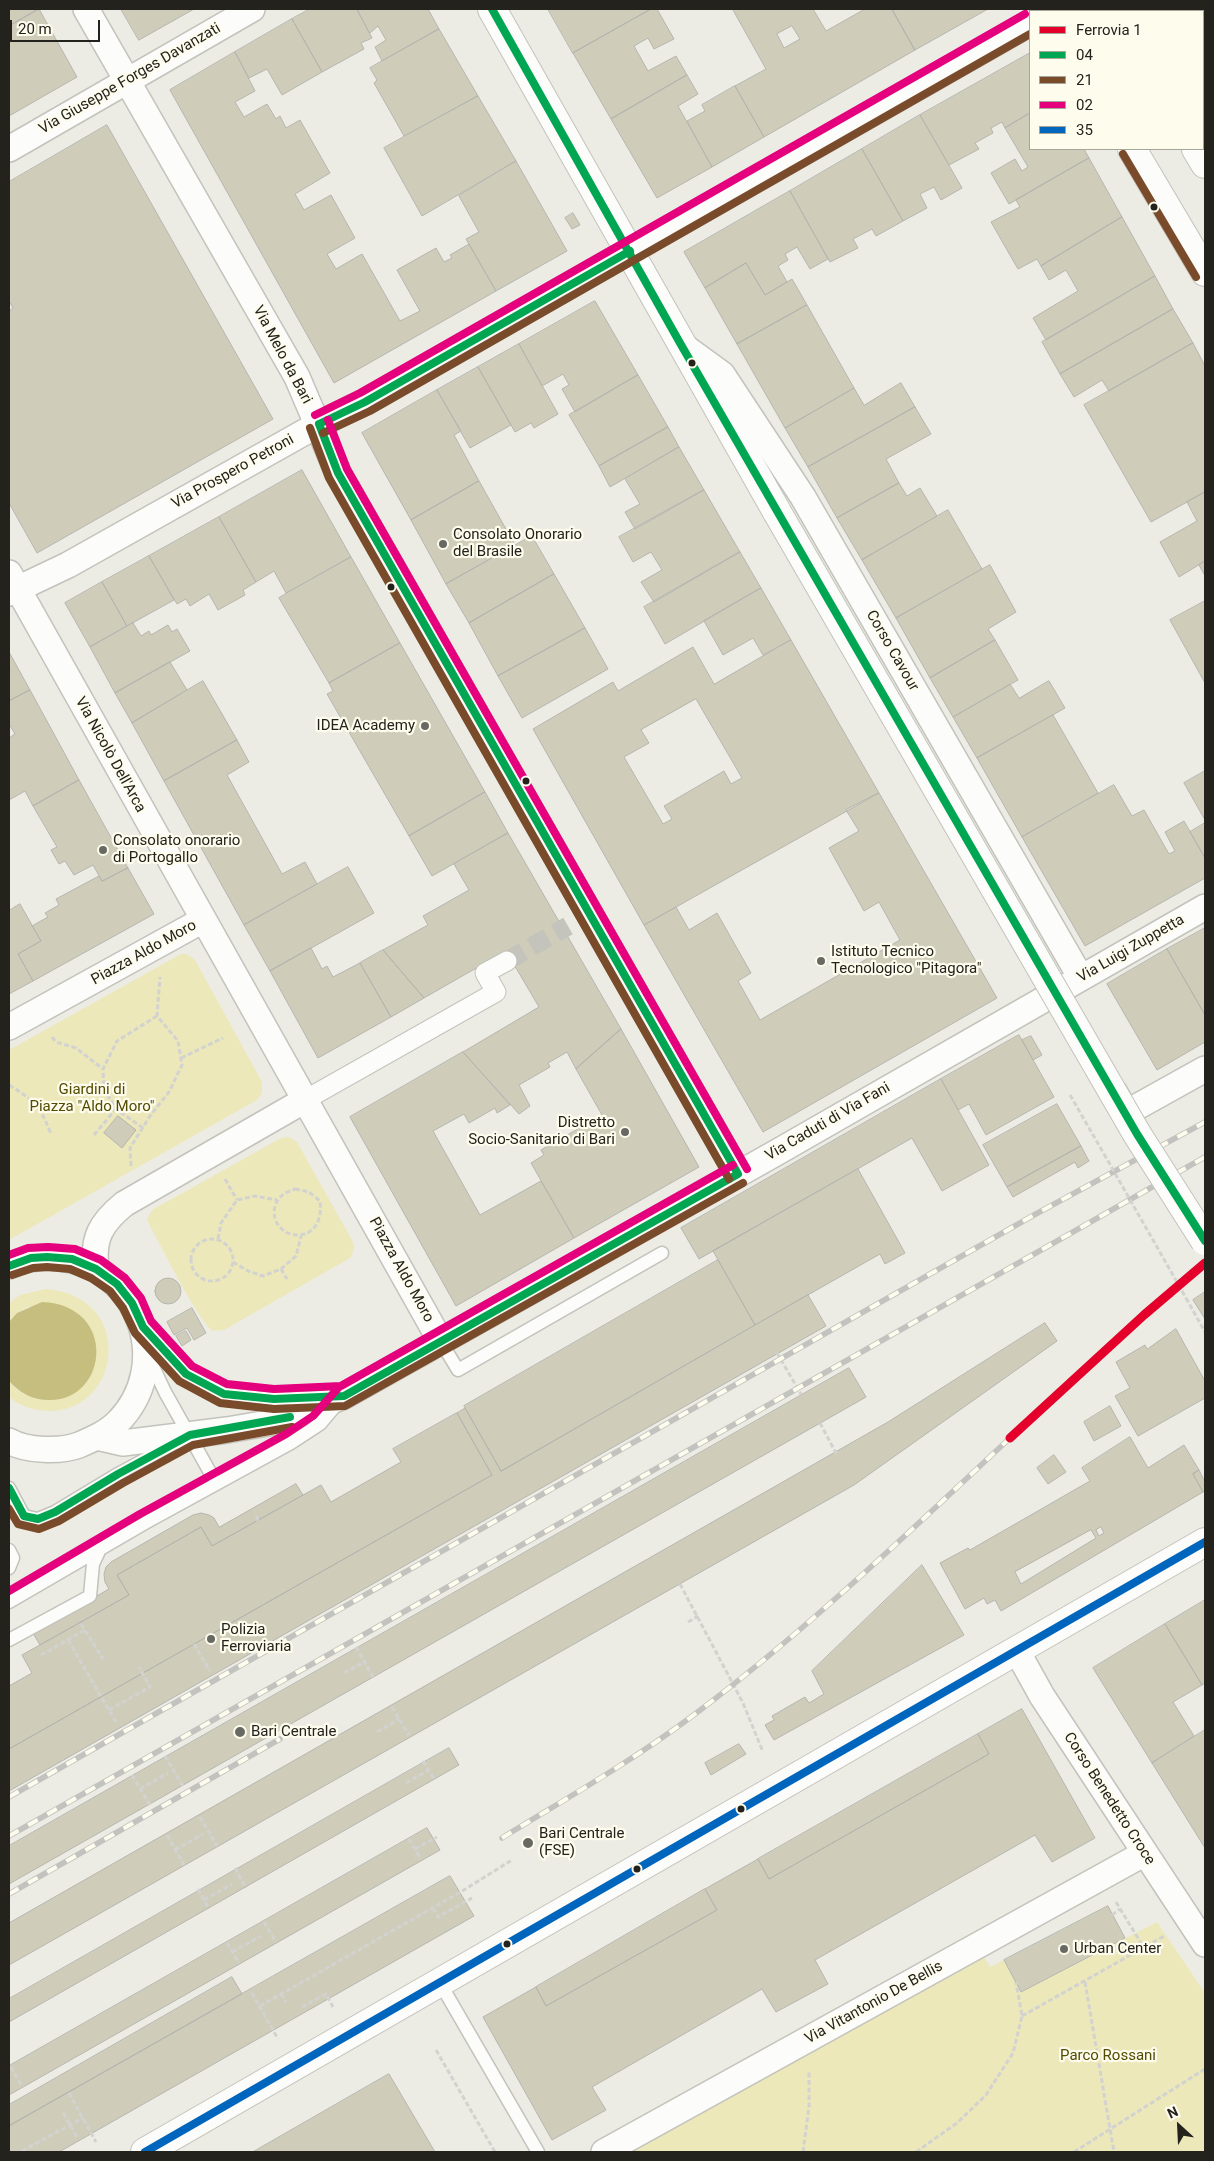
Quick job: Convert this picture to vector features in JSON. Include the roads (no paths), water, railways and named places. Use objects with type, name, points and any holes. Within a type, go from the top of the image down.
[{"type":"main road","name":"Corso Cavour","points":[[492,9],[630,251],[680,344],[777,512],[1137,1134],[1205,1241]]},
{"type":"main road","points":[[1133,150],[1205,272]]},
{"type":"main road","points":[[1197,150],[1205,164]]},
{"type":"main road","points":[[155,2150],[440,1983],[1205,1542]]},
{"type":"street","name":"Via Melo da Bari","points":[[86,9],[297,377],[319,424],[338,473],[738,1174]]},
{"type":"street","name":"Via Giuseppe Forges Davanzati","points":[[9,149],[252,9]]},
{"type":"street","name":"Via Prospero Petroni","points":[[12,585],[68,565],[319,424],[365,402],[1029,24]]},
{"type":"street","name":"Corso Cavour","points":[[680,344],[722,374],[803,497],[1081,978]]},
{"type":"street","name":"Via Nicolò Dell'Arca","points":[[12,585],[203,920]]},
{"type":"street","name":"Via Luigi Zuppetta","points":[[1056,991],[1205,907]]},
{"type":"street","name":"Piazza Aldo Moro","points":[[9,1027],[203,920],[441,1342]]},
{"type":"street","points":[[96,1269],[94,1253],[98,1236],[108,1218],[124,1204],[496,992],[485,973],[507,961]]},
{"type":"street","name":"Via Caduti di Via Fani","points":[[441,1342],[1056,991]]},
{"type":"street","points":[[1056,991],[1126,1113],[1205,1069]]},
{"type":"street","points":[[9,1266],[32,1258],[48,1257],[72,1260],[96,1269],[117,1284],[132,1303],[143,1327],[146,1352],[143,1378],[133,1401],[118,1422],[98,1437],[70,1448],[41,1450],[9,1441]]},
{"type":"street","points":[[98,1437],[123,1443],[285,1420],[344,1396],[441,1342]]},
{"type":"street","name":"Corso Benedetto Croce","points":[[1017,1651],[1042,1696],[1205,1944]]},
{"type":"street","name":"Via Vitantonio De Bellis","points":[[604,2152],[1145,1853]]},
{"type":"lane","points":[[441,1342],[458,1370],[662,1253]]},
{"type":"lane","points":[[143,1327],[186,1374],[224,1394],[274,1399],[344,1396]]},
{"type":"lane","points":[[146,1352],[165,1392],[216,1483]]},
{"type":"lane","points":[[9,1602],[216,1483],[291,1443],[320,1424],[344,1396]]},
{"type":"lane","points":[[9,1488],[24,1516],[38,1519],[55,1512],[118,1474],[190,1435]]},
{"type":"lane","points":[[9,1640],[90,1596],[93,1564],[100,1549]]},
{"type":"lane","points":[[9,1550],[13,1558],[9,1568]]},
{"type":"lane","points":[[440,1983],[538,2152]]},
{"type":"tunnel","points":[[507,961],[568,926]]},
{"type":"railway","points":[[9,1797],[1034,1215],[1205,1122]]},
{"type":"railway","points":[[9,1836],[1205,1157]]},
{"type":"railway","points":[[502,1838],[648,1747],[737,1682],[817,1615],[1010,1438]]},
{"type":"railway","points":[[9,1894],[280,1739]]},
{"type":"rail line","name":"1","points":[[1010,1438],[1144,1315],[1205,1263]]},
{"type":"place","name":"Consolato Onorario del Brasile","points":[[443,544]]},
{"type":"place","name":"IDEA Academy","points":[[425,726]]},
{"type":"place","name":"Consolato onorario di Portogallo","points":[[103,850]]},
{"type":"place","name":"Istituto Tecnico Tecnologico \"Pitagora\"","points":[[821,961]]},
{"type":"place","name":"Distretto Socio-Sanitario di Bari","points":[[625,1132]]},
{"type":"place","name":"Polizia Ferroviaria","points":[[211,1639]]},
{"type":"place","name":"Bari Centrale","points":[[240,1732]]},
{"type":"place","name":"Bari Centrale (FSE)","points":[[528,1843]]},
{"type":"place","name":"Urban Center","points":[[1064,1949]]},
{"type":"park label","name":"Giardini di Piazza \"Aldo Moro\"","points":[[92,1098]]},
{"type":"park label","name":"Parco Rossani","points":[[1108,2056]]}]
